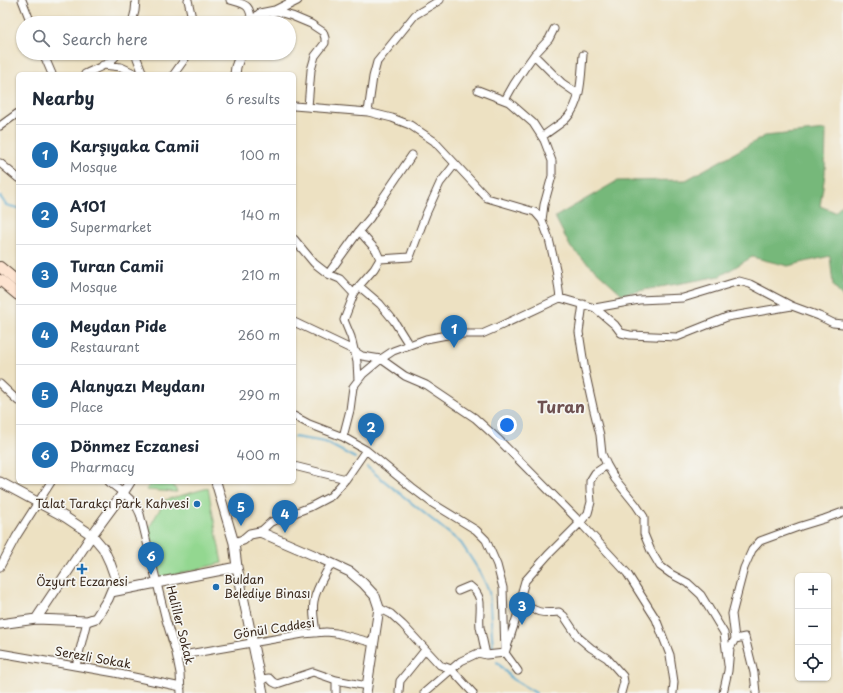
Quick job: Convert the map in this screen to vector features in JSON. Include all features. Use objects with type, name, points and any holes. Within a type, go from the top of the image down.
[{"type":"main road","points":[[0,267],[16,280]]},
{"type":"main road","points":[[0,280],[16,293]]},
{"type":"street","points":[[22,0],[28,16]]},
{"type":"street","points":[[134,16],[136,0]]},
{"type":"street","points":[[188,0],[191,16]]},
{"type":"street","points":[[230,0],[245,4],[251,11],[251,16]]},
{"type":"street","points":[[258,16],[260,14],[275,11],[297,0]]},
{"type":"street","points":[[368,112],[376,62],[415,16],[440,0]]},
{"type":"street","points":[[275,11],[292,16]]},
{"type":"street","points":[[296,18],[323,32],[325,38],[325,43],[316,56],[311,70],[308,107]]},
{"type":"street","points":[[505,100],[534,55],[549,39],[554,29]]},
{"type":"street","points":[[534,55],[562,83],[578,94]]},
{"type":"street","points":[[542,137],[567,118],[575,105],[580,85],[583,55]]},
{"type":"street","points":[[46,60],[51,72]]},
{"type":"street","points":[[97,72],[110,60]]},
{"type":"street","points":[[138,60],[142,72]]},
{"type":"street","points":[[175,72],[184,60]]},
{"type":"street","points":[[235,72],[238,60]]},
{"type":"street","points":[[103,65],[121,67],[132,72]]},
{"type":"street","points":[[478,90],[509,102],[533,123],[544,140],[552,161],[552,176],[544,205],[542,220]]},
{"type":"street","points":[[296,106],[368,112],[392,118],[410,125],[434,141],[487,198],[535,212],[542,220],[549,239],[556,269],[560,298]]},
{"type":"street","points":[[0,126],[16,118]]},
{"type":"street","points":[[328,274],[370,218],[412,155]]},
{"type":"street","points":[[0,163],[16,176]]},
{"type":"street","points":[[380,259],[410,257],[426,214],[440,183],[455,164]]},
{"type":"street","points":[[359,231],[376,250],[380,259]]},
{"type":"street","points":[[296,241],[314,263],[328,274],[340,279],[354,294]]},
{"type":"street","points":[[358,380],[357,362],[351,337],[344,320],[358,286],[374,269],[380,259]]},
{"type":"street","points":[[595,308],[639,300],[683,298],[739,281],[750,284],[792,306],[819,316],[833,324],[843,324]]},
{"type":"street","points":[[358,286],[380,304],[394,321],[409,345]]},
{"type":"street","points":[[343,437],[350,410],[353,387],[363,374],[393,351],[426,339],[452,334],[482,334],[560,298],[595,308],[615,325],[621,333],[630,335],[677,337],[727,317],[792,306]]},
{"type":"street","points":[[583,304],[580,332],[585,371],[600,434],[602,454],[615,478],[644,517],[644,534],[660,566],[688,583],[701,595],[724,633],[728,664]]},
{"type":"street","points":[[296,323],[362,356],[381,359],[405,376],[426,385],[476,418],[580,523],[627,573],[656,619],[670,655],[674,693]]},
{"type":"street","points":[[0,384],[16,399]]},
{"type":"street","points":[[296,417],[309,424],[343,437],[366,450],[412,488],[432,503],[476,530],[486,540],[497,565],[503,588],[505,653],[518,671]]},
{"type":"street","points":[[234,543],[243,540],[250,534],[260,532],[271,522],[310,507],[331,496],[346,479],[366,450]]},
{"type":"street","points":[[505,653],[519,610],[525,581],[588,513],[591,502],[590,481],[594,473],[607,465]]},
{"type":"street","points":[[296,466],[346,479]]},
{"type":"street","points":[[0,482],[65,517],[92,535],[103,548],[116,580],[108,599],[96,618],[87,621],[36,619],[0,624]]},
{"type":"street","points":[[0,567],[16,537],[50,484]]},
{"type":"street","name":"Haliller Sokak","points":[[112,484],[138,508],[158,582],[166,620],[177,656],[181,690]]},
{"type":"street","points":[[36,619],[92,535],[129,484]]},
{"type":"street","points":[[217,484],[234,543],[237,567],[263,693]]},
{"type":"street","points":[[723,693],[728,671],[730,648],[735,639],[732,614],[744,568],[752,550],[760,541],[843,512]]},
{"type":"street","points":[[260,532],[350,572],[375,596],[379,608],[367,690],[313,672],[277,684],[269,678],[260,679]]},
{"type":"street","points":[[316,633],[314,601],[318,587],[331,564]]},
{"type":"street","points":[[111,592],[237,567]]},
{"type":"street","points":[[458,591],[470,586],[476,591],[481,604],[480,626],[486,655]]},
{"type":"street","points":[[520,602],[537,612],[559,612],[564,616],[578,637],[591,648],[607,658],[623,676],[624,682],[621,693]]},
{"type":"street","points":[[379,608],[391,614],[440,665],[451,669],[473,693]]},
{"type":"street","points":[[76,666],[87,621]]},
{"type":"street","name":"Gönül Caddesi","points":[[177,656],[303,634],[326,632],[336,633],[374,643]]},
{"type":"street","points":[[735,639],[745,637],[754,673],[756,693]]},
{"type":"street","points":[[399,693],[398,690],[400,681],[425,650]]},
{"type":"street","name":"Serezli Sokak","points":[[0,653],[115,673],[181,690]]},
{"type":"street","points":[[424,693],[461,661],[478,653],[486,655],[505,653]]},
{"type":"street","points":[[336,680],[336,693]]},
{"type":"green space","points":[[826,130],[825,174],[820,206],[835,212],[843,203],[843,298],[833,285],[830,256],[788,266],[752,257],[720,276],[622,294],[571,248],[555,217],[617,181],[686,180],[765,136]]},
{"type":"green space","points":[[150,484],[173,484],[177,492],[146,490]]},
{"type":"green space","points":[[208,488],[222,563],[161,578],[149,528],[165,500]]},
{"type":"waterway","points":[[0,196],[6,205],[16,208]]},
{"type":"waterway","points":[[296,437],[325,442],[355,458]]},
{"type":"waterway","points":[[367,467],[461,543],[480,572],[489,591],[493,649]]},
{"type":"waterway","points":[[497,662],[512,679],[536,693]]},
{"type":"place","name":"Karşıyaka Camii","points":[[454,348]]},
{"type":"place","name":"A101","points":[[371,446]]},
{"type":"place","name":"Talat Tarakçı Park Kahvesi","points":[[197,504]]},
{"type":"place","name":"Alanyazı Meydanı","points":[[241,526]]},
{"type":"place","name":"Meydan Pide","points":[[285,533]]},
{"type":"place","name":"Özyurt Eczanesi","points":[[82,569]]},
{"type":"place","name":"Dönmez Eczanesi","points":[[151,575]]},
{"type":"place","name":"Buldan Belediye Binası","points":[[216,587]]},
{"type":"place","name":"Turan Camii","points":[[522,625]]},
{"type":"district","name":"Turan","points":[[561,407]]}]
